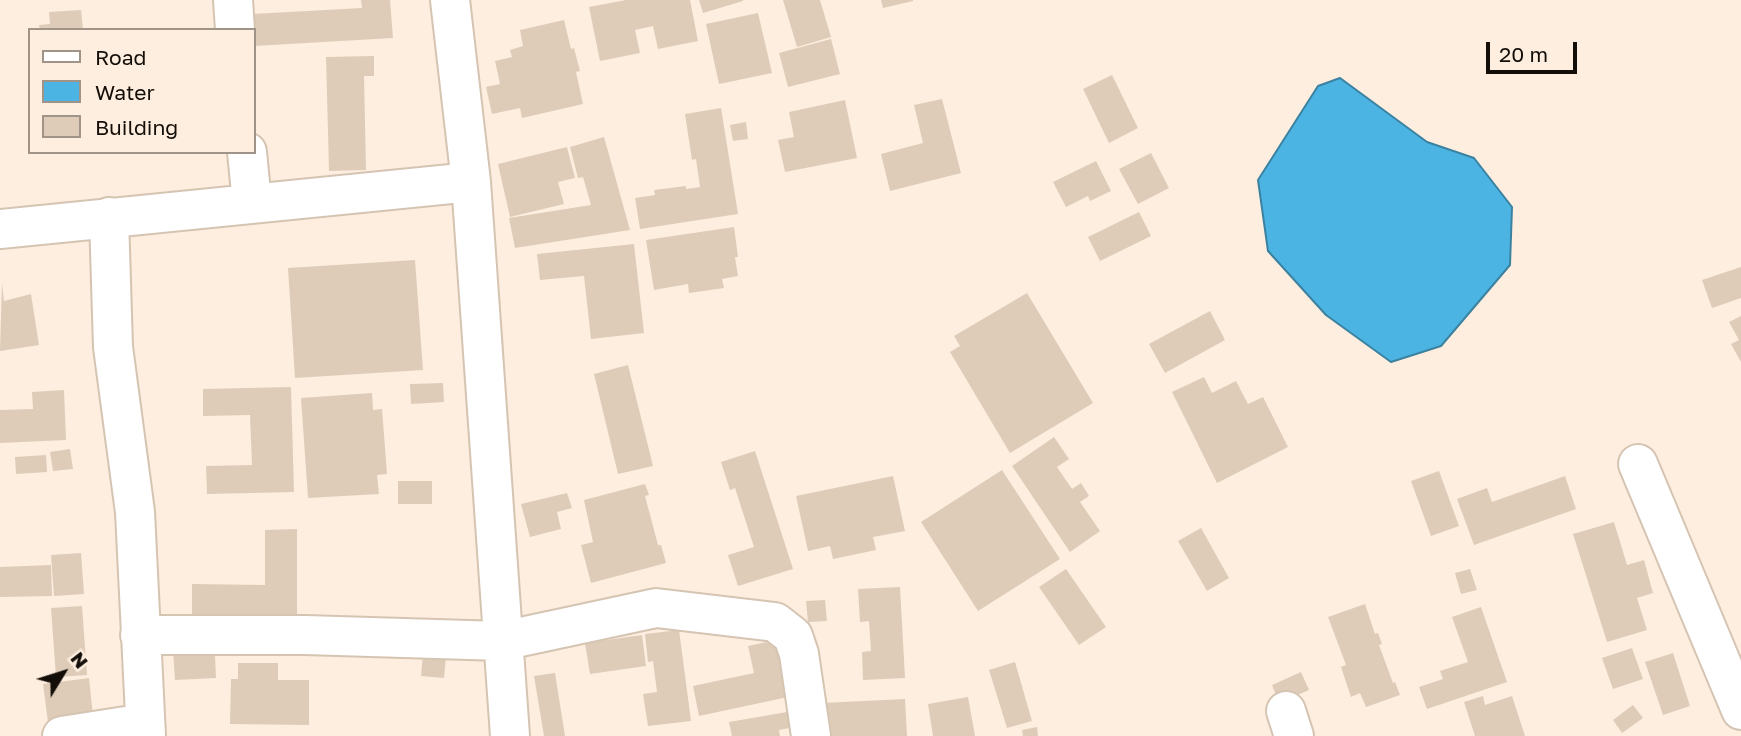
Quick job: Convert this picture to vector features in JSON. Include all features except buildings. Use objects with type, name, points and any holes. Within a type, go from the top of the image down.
[{"type":"street","points":[[233,0],[235,28]]},
{"type":"street","points":[[450,0],[471,182],[510,736]]},
{"type":"street","points":[[247,154],[252,203]]},
{"type":"street","points":[[0,229],[471,182]]},
{"type":"street","points":[[62,736],[146,730],[135,512],[113,347],[109,217]]},
{"type":"street","points":[[1638,464],[1741,710]]},
{"type":"street","points":[[140,635],[305,635],[502,641],[656,608],[775,622],[793,636],[799,654],[811,736]]},
{"type":"water","points":[[1340,78],[1427,142],[1474,158],[1512,207],[1510,265],[1441,346],[1391,362],[1326,315],[1268,251],[1258,180],[1318,86]]}]
